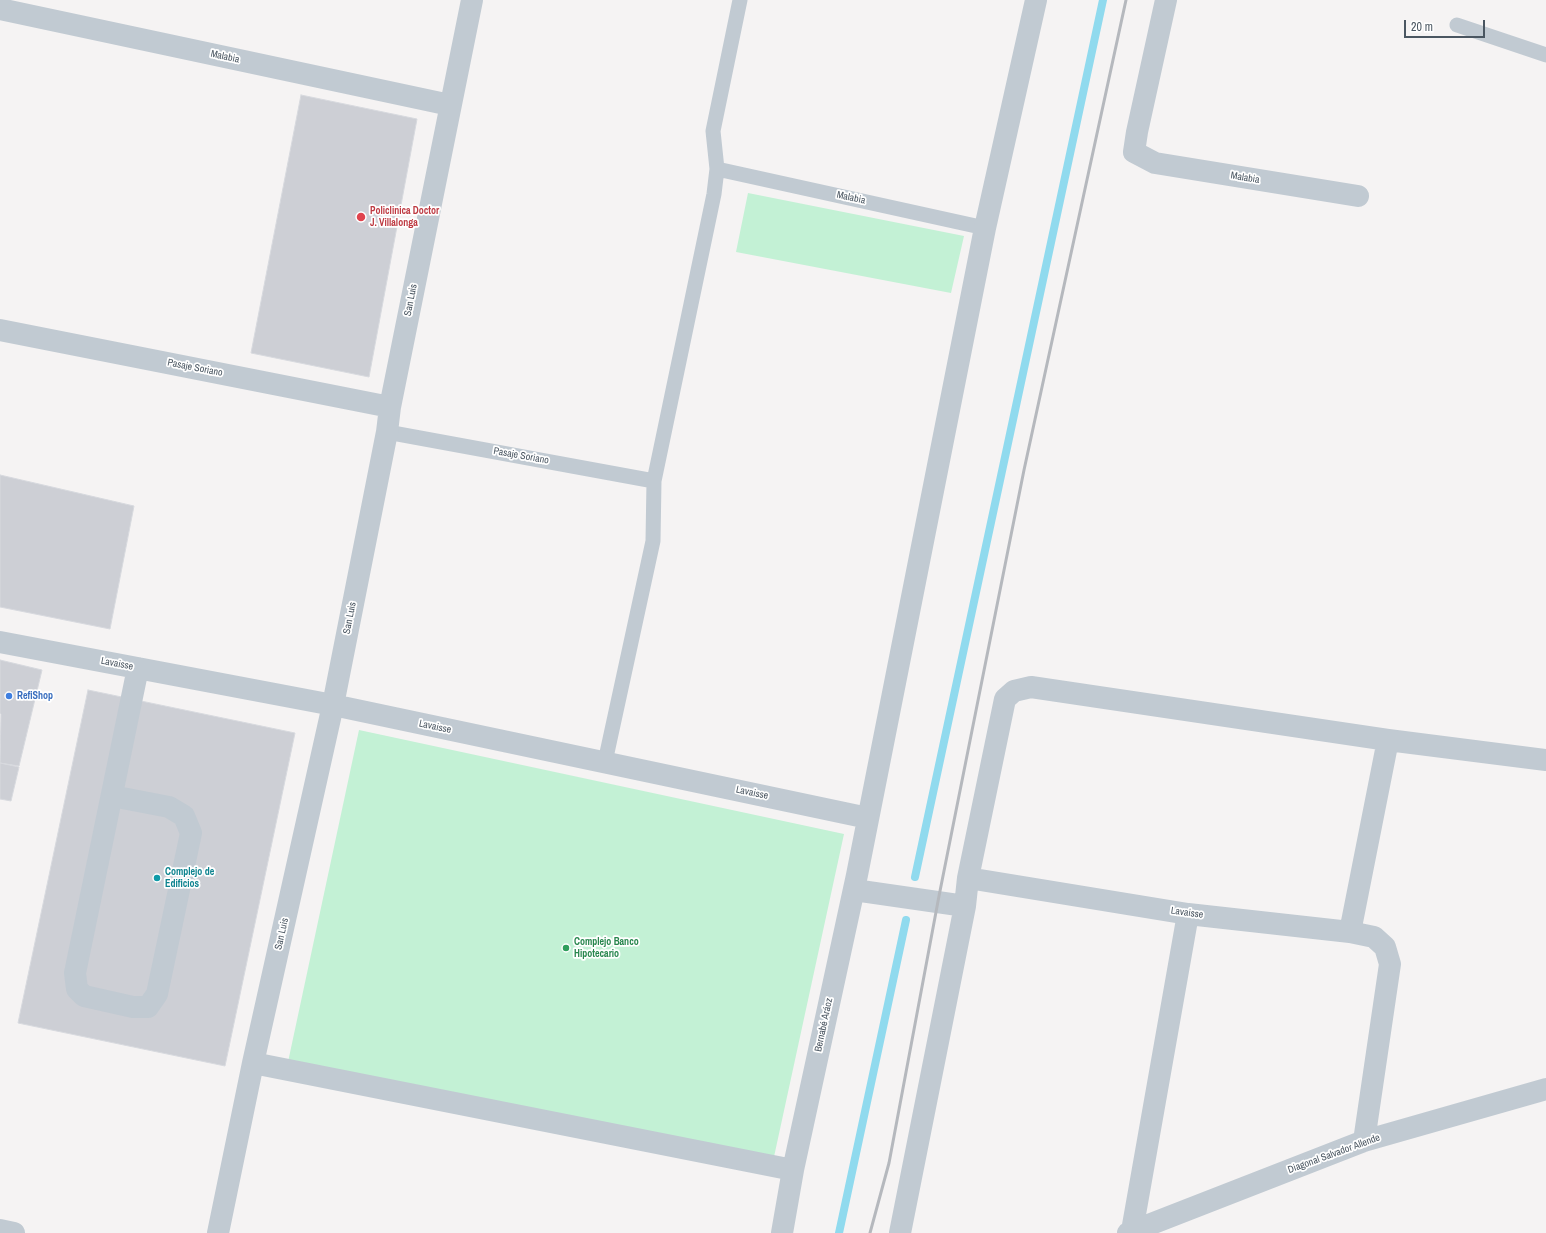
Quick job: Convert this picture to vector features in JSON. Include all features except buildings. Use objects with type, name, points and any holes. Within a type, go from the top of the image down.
[{"type":"street","name":"San Luis","points":[[218,1233],[253,1063],[333,705],[387,432],[390,407],[472,0]]},
{"type":"street","name":"Bernabé Aráoz","points":[[782,1233],[793,1170],[854,890],[985,228],[1036,0]]},
{"type":"street","name":"Malabia","points":[[1166,0],[1134,152],[1155,163],[1358,196]]},
{"type":"street","name":"Malabia","points":[[0,9],[450,105]]},
{"type":"street","name":"Pasaje Soriano","points":[[0,330],[390,407]]},
{"type":"street","name":"Lavaisse","points":[[0,642],[333,705],[868,818]]},
{"type":"street","points":[[112,796],[169,807],[184,816],[191,833],[157,994],[148,1007],[133,1007],[84,996],[77,989],[75,973],[138,668]]},
{"type":"street","points":[[900,1233],[965,906],[968,878],[1006,699],[1014,691],[1031,687],[1388,740],[1546,760]]},
{"type":"street","points":[[1350,932],[1388,740]]},
{"type":"street","name":"Lavaisse","points":[[968,878],[1188,914],[1350,932],[1374,937],[1385,947],[1390,964],[1364,1141]]},
{"type":"street","points":[[854,890],[965,906]]},
{"type":"street","points":[[1130,1232],[1188,914]]},
{"type":"street","points":[[253,1063],[793,1170]]},
{"type":"street","name":"Diagonal Salvador Allende","points":[[1130,1232],[1364,1141],[1546,1089]]},
{"type":"street","points":[[0,1230],[14,1233]]},
{"type":"lane","points":[[605,762],[653,541],[654,481],[714,194],[718,169],[713,131],[740,0]]},
{"type":"lane","points":[[1457,25],[1546,55]]},
{"type":"lane","name":"Malabia","points":[[718,169],[985,228]]},
{"type":"lane","name":"Pasaje Soriano","points":[[387,432],[654,481]]},
{"type":"green space","points":[[748,193],[964,236],[951,293],[736,252]]},
{"type":"green space","name":"Complejo Banco Hipotecario","points":[[359,730],[844,834],[772,1166],[288,1062]]},
{"type":"waterway","points":[[915,877],[1103,0]]},
{"type":"waterway","points":[[839,1233],[906,920]]},
{"type":"railway","points":[[870,1233],[889,1163],[939,896],[1024,470],[1126,0]]},
{"type":"place","name":"Policlinica Doctor J. Villalonga","points":[[361,217]]},
{"type":"place","name":"RefiShop","points":[[9,696]]},
{"type":"place","name":"Complejo de Edificios","points":[[157,878]]},
{"type":"place","name":"Complejo Banco Hipotecario","points":[[566,948]]}]
